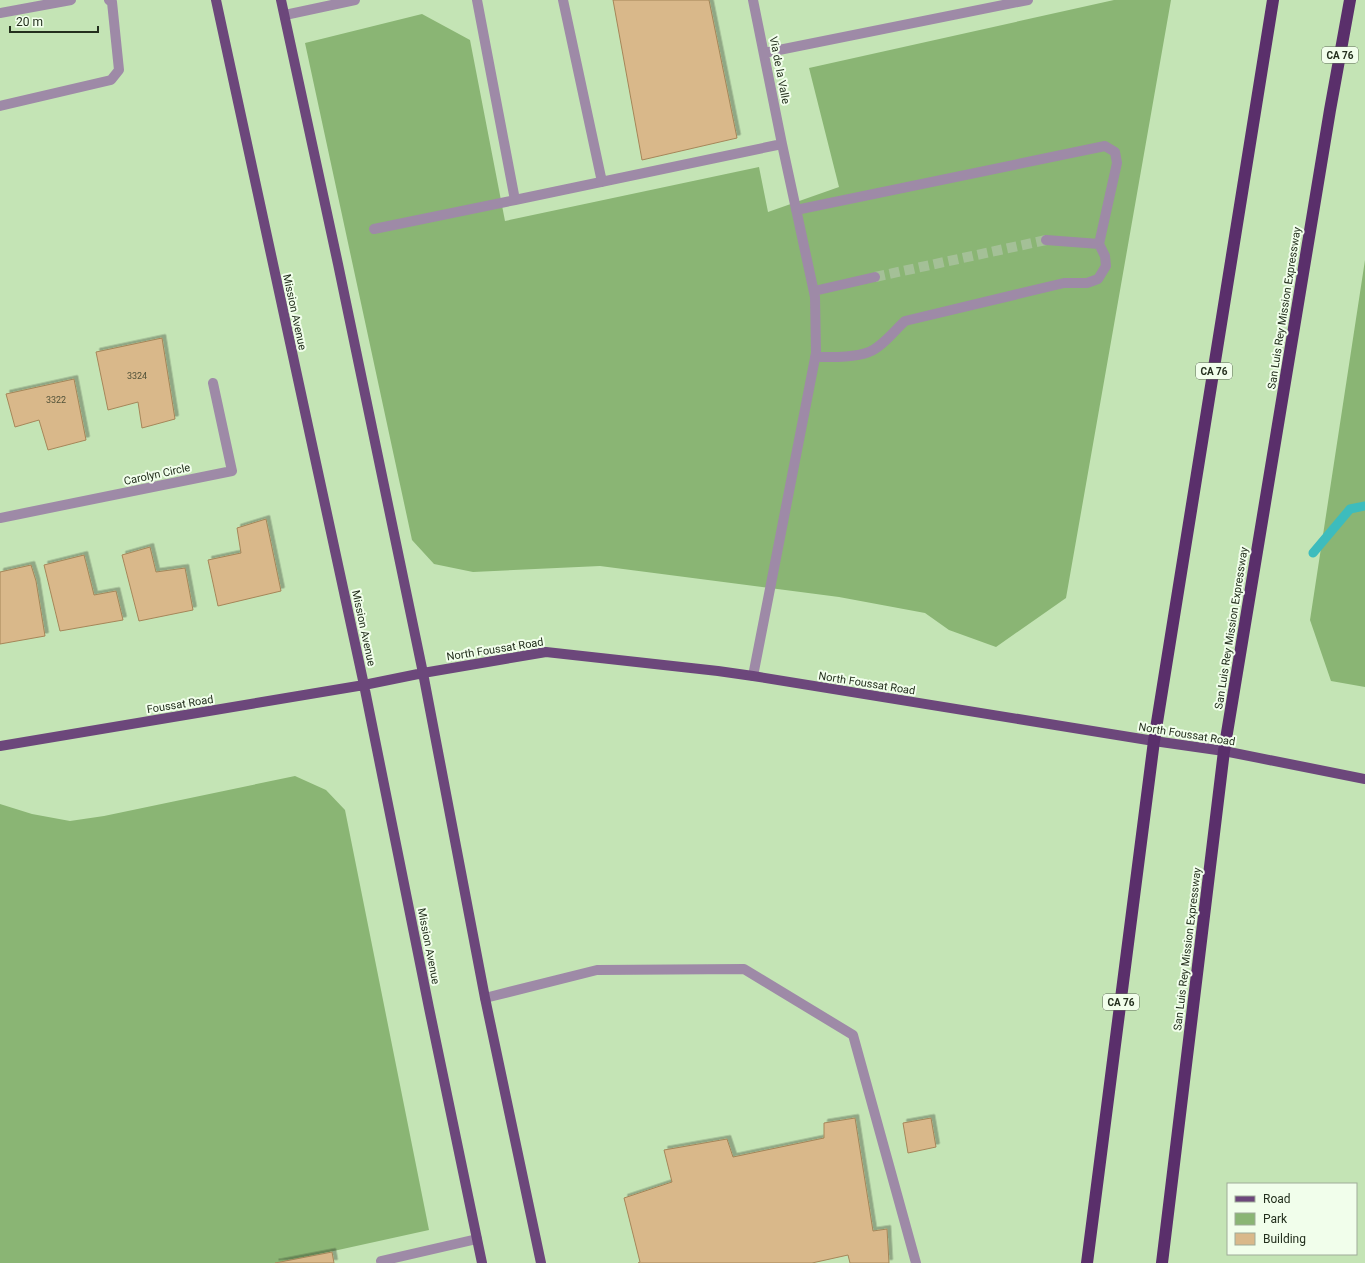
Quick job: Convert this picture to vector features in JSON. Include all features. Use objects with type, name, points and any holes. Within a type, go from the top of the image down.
[{"type":"highway","name":"CA 76","points":[[1087,1263],[1154,741],[1273,0]]},
{"type":"highway","name":"San Luis Rey Mission Expressway","points":[[1162,1263],[1224,751],[1330,110],[1350,0]]},
{"type":"main road","name":"Mission Avenue","points":[[216,0],[364,685],[482,1263]]},
{"type":"main road","points":[[281,0],[338,264],[423,673],[485,998],[541,1263]]},
{"type":"main road","name":"North Foussat Road","points":[[364,685],[423,673],[546,652],[753,676],[1224,751],[1365,778]]},
{"type":"main road","name":"Foussat Road","points":[[0,746],[364,685]]},
{"type":"street","points":[[0,13],[71,0]]},
{"type":"street","points":[[0,106],[111,80],[119,70],[112,2],[108,0]]},
{"type":"street","points":[[285,15],[355,0]]},
{"type":"street","points":[[477,0],[516,200]]},
{"type":"street","points":[[563,0],[602,182]]},
{"type":"street","name":"Via de la Valle","points":[[753,0],[815,298],[815,357],[753,676]]},
{"type":"street","points":[[764,53],[1028,0]]},
{"type":"street","points":[[374,229],[782,144]]},
{"type":"street","points":[[796,210],[1105,146],[1115,152],[1117,163],[1099,244],[1105,256],[1106,266],[1098,279],[1086,283],[1064,283],[905,320],[889,336],[868,352],[841,357],[815,357]]},
{"type":"street","points":[[1046,240],[1099,244]]},
{"type":"street","points":[[814,291],[875,277]]},
{"type":"street","name":"Carolyn Circle","points":[[0,518],[232,471],[214,383]]},
{"type":"street","points":[[485,998],[597,970],[744,969],[853,1035],[916,1263]]},
{"type":"street","points":[[382,1263],[381,1261],[477,1239]]},
{"type":"green space","points":[[1114,0],[1171,0],[1066,598],[996,647],[949,630],[925,613],[839,597],[600,566],[473,572],[434,564],[412,540],[305,43],[422,14],[470,40],[505,221],[759,167],[768,212],[839,187],[809,68]]},
{"type":"green space","points":[[1365,260],[1365,687],[1331,681],[1310,620]]},
{"type":"green space","points":[[295,776],[326,790],[345,810],[429,1230],[279,1263],[0,1263],[0,804],[32,814],[70,821],[104,816]]},
{"type":"building","points":[[613,0],[709,0],[737,138],[642,160]]},
{"type":"building","points":[[162,338],[175,419],[142,428],[138,402],[108,410],[96,352]]},
{"type":"building","points":[[74,379],[86,440],[48,450],[39,420],[15,427],[6,394]]},
{"type":"building","points":[[266,519],[281,591],[218,606],[208,560],[241,553],[237,528]]},
{"type":"building","points":[[150,547],[156,572],[185,568],[193,610],[139,621],[122,555]]},
{"type":"building","points":[[84,555],[94,595],[116,591],[123,620],[60,631],[44,565]]},
{"type":"building","points":[[31,565],[36,581],[45,636],[0,644],[0,572]]},
{"type":"building","points":[[855,1118],[873,1231],[887,1229],[889,1263],[850,1263],[848,1255],[812,1263],[638,1263],[640,1262],[624,1198],[672,1182],[664,1150],[727,1139],[733,1157],[824,1138],[824,1123]]},
{"type":"building","points":[[931,1118],[936,1147],[908,1153],[903,1123]]},
{"type":"building","points":[[332,1252],[334,1263],[275,1263]]},
{"type":"waterway","points":[[1313,553],[1350,509],[1365,506]]},
{"type":"tunnel","points":[[875,277],[1046,240]]}]
